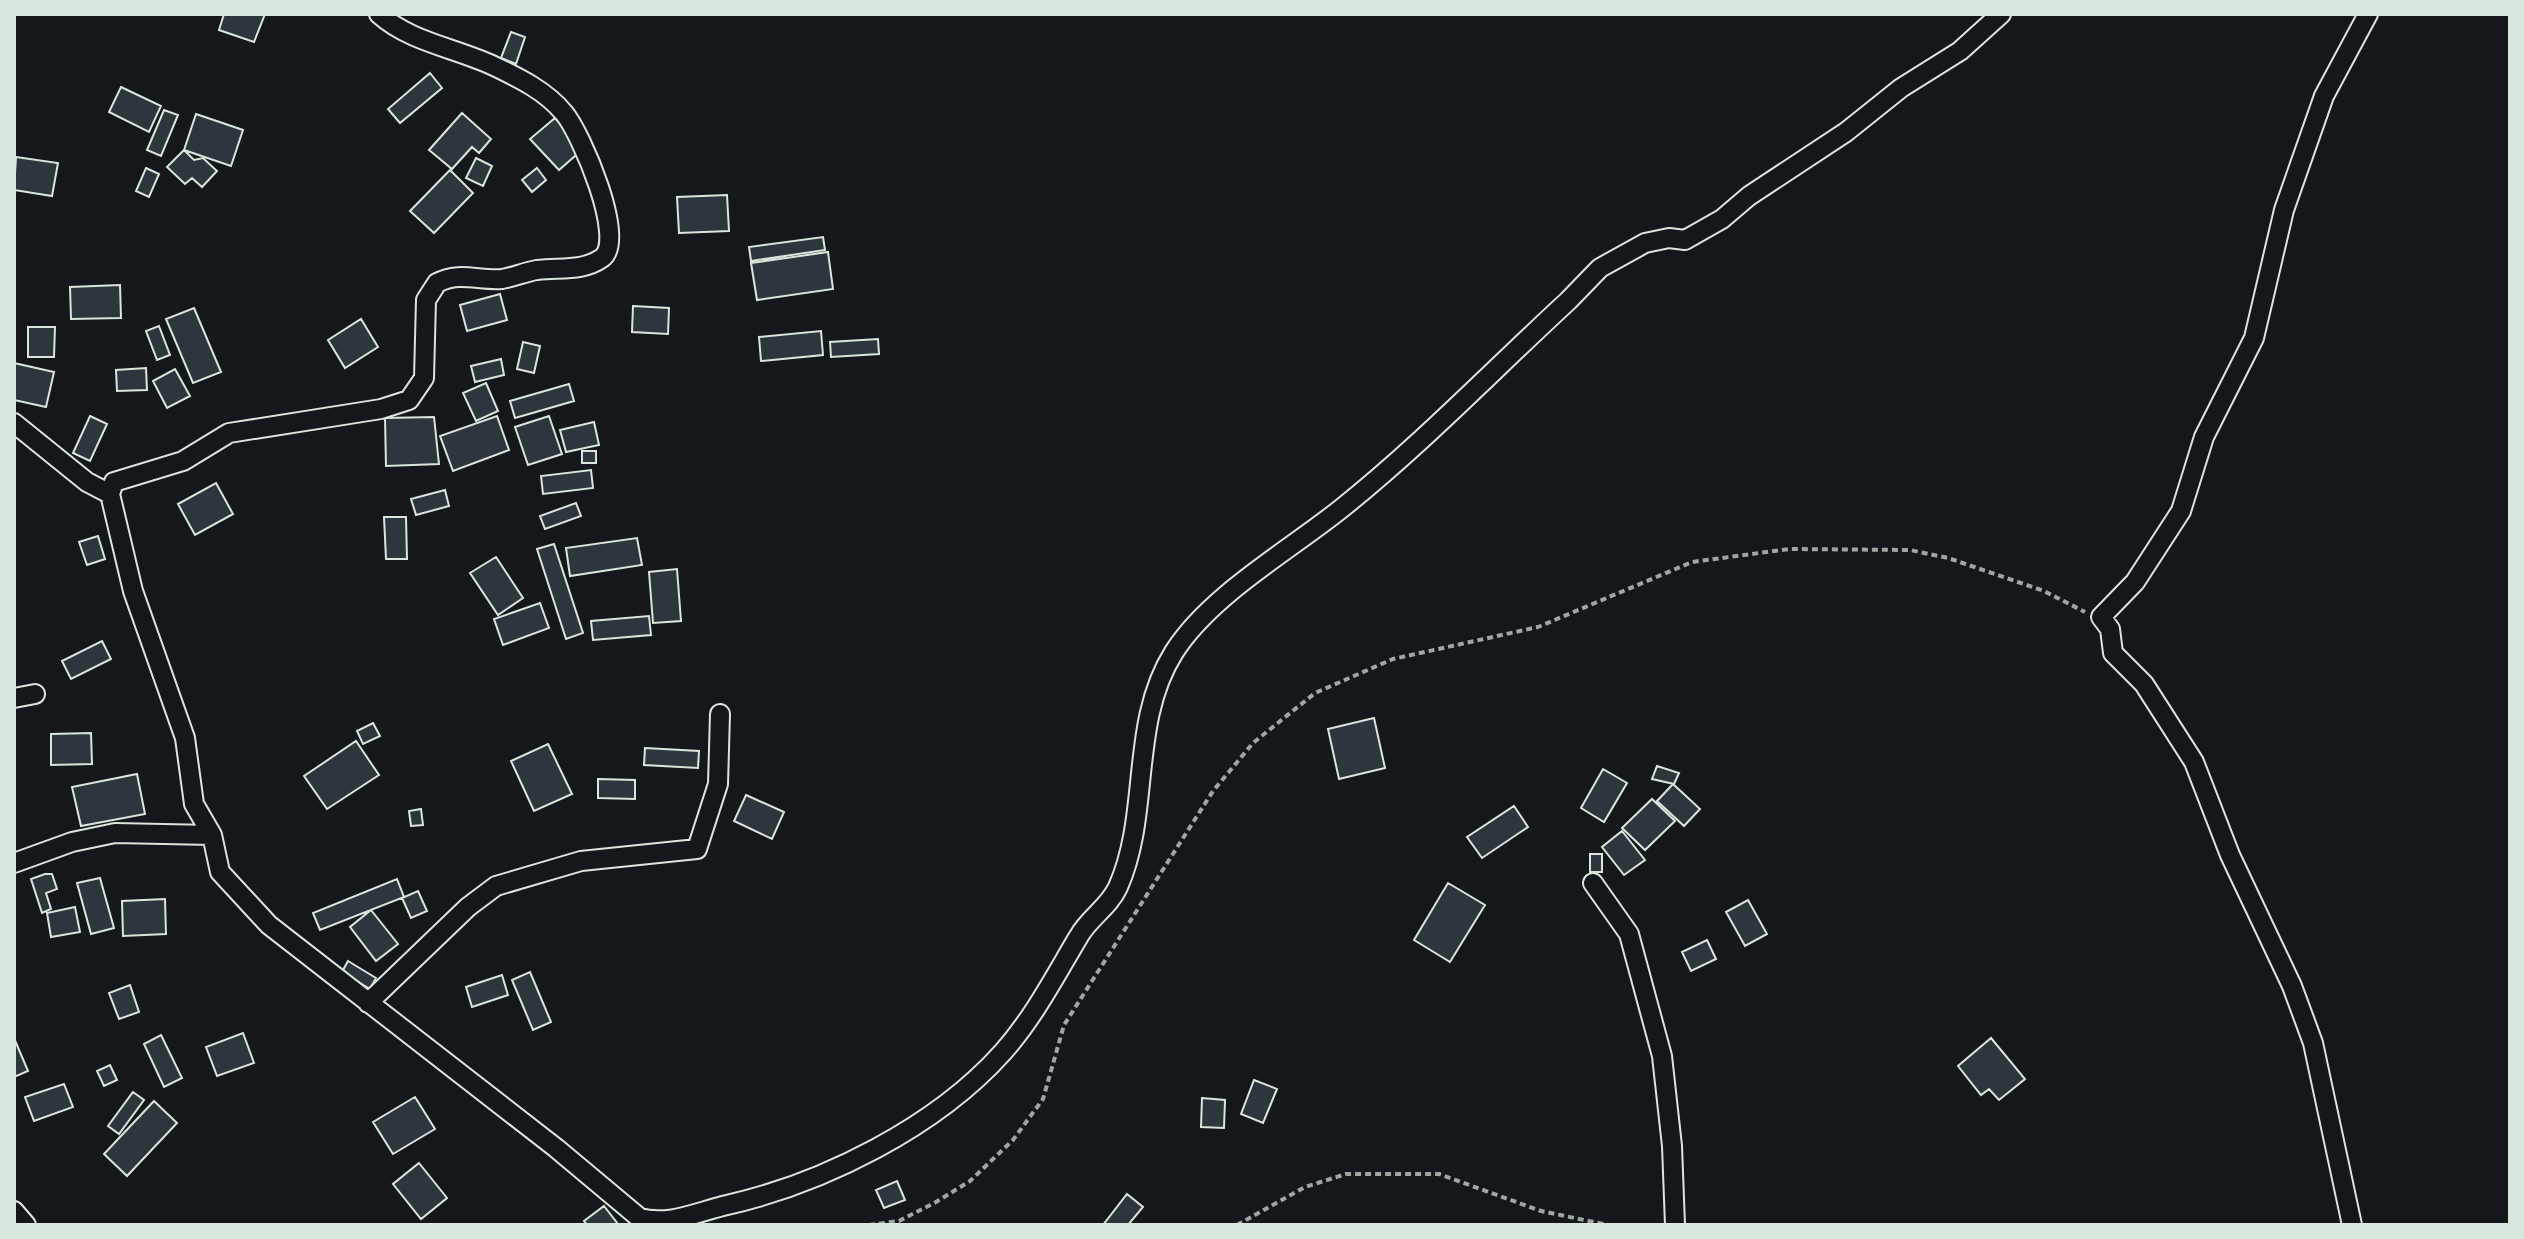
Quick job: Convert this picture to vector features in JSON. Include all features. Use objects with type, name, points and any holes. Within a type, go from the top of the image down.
[{"type":"street","points":[[379,14],[392,26],[524,81],[564,112],[581,137],[595,174],[610,235],[609,250],[604,257],[580,267],[535,270],[501,279],[463,276],[437,283],[426,300],[424,378],[409,400],[381,409],[229,433],[183,461],[114,482],[110,494],[133,591],[185,738],[194,804],[212,835],[220,872],[269,925],[545,1139],[644,1221],[656,1222],[688,1217],[787,1189],[869,1150],[935,1111],[962,1090],[1004,1050],[1029,1014],[1040,1005],[1082,931],[1117,888],[1135,821],[1147,714],[1174,652],[1206,617],[1255,572],[1343,507],[1558,311],[1600,268],[1645,243],[1669,238],[1685,240],[1722,219],[1749,196],[1846,132],[1901,88],[1960,51],[2001,14]]},
{"type":"street","points":[[2352,1225],[2313,1043],[2292,986],[2230,855],[2194,762],[2144,684],[2113,653],[2110,629],[2101,617],[2135,582],[2181,511],[2204,437],[2254,338],[2284,210],[2324,96],[2368,14]]},
{"type":"street","points":[[14,423],[87,482],[110,494]]},
{"type":"street","points":[[14,698],[35,694]]},
{"type":"street","points":[[368,1003],[468,907],[496,886],[581,861],[697,849],[718,784],[720,714]]},
{"type":"street","points":[[14,863],[72,842],[115,833],[212,835]]},
{"type":"street","points":[[1593,883],[1629,934],[1662,1056],[1672,1146],[1675,1225]]},
{"type":"street","points":[[14,1211],[26,1225]]},
{"type":"path","points":[[869,1225],[899,1221],[936,1202],[970,1181],[1013,1140],[1043,1099],[1064,1025],[1213,791],[1253,743],[1315,693],[1393,659],[1538,627],[1692,562],[1789,549],[1910,550],[1948,558],[2044,591],[2110,629]]},
{"type":"path","points":[[1237,1225],[1305,1187],[1346,1174],[1439,1174],[1541,1211],[1608,1225]]},
{"type":"building","points":[[224,14],[265,14],[254,42],[219,30]]},
{"type":"building","points":[[511,32],[525,37],[516,64],[501,58]]},
{"type":"building","points":[[430,73],[442,88],[400,123],[388,109]]},
{"type":"building","points":[[121,87],[161,106],[149,132],[109,112]]},
{"type":"building","points":[[164,110],[178,115],[161,156],[147,150]]},
{"type":"building","points":[[462,113],[491,139],[479,153],[472,147],[452,169],[429,150]]},
{"type":"building","points":[[196,114],[243,130],[231,166],[184,150]]},
{"type":"building","points":[[555,118],[583,149],[559,170],[530,139]]},
{"type":"building","points":[[184,150],[194,160],[203,158],[217,171],[202,187],[192,178],[185,184],[167,167]]},
{"type":"building","points":[[16,157],[58,163],[52,196],[14,190]]},
{"type":"building","points":[[476,158],[492,166],[483,186],[466,178]]},
{"type":"building","points":[[146,168],[159,174],[149,197],[136,191]]},
{"type":"building","points":[[537,168],[546,180],[532,192],[522,180]]},
{"type":"building","points":[[450,170],[473,193],[434,233],[410,211]]},
{"type":"building","points":[[727,195],[729,231],[679,233],[677,197]]},
{"type":"building","points":[[823,237],[825,250],[751,261],[749,247]]},
{"type":"building","points":[[828,252],[833,289],[757,300],[751,263]]},
{"type":"building","points":[[120,285],[121,318],[71,319],[70,287]]},
{"type":"building","points":[[500,294],[507,320],[467,331],[460,305]]},
{"type":"building","points":[[633,306],[669,308],[668,334],[632,332]]},
{"type":"building","points":[[194,308],[221,372],[193,383],[166,319]]},
{"type":"building","points":[[361,319],[378,347],[345,368],[328,340]]},
{"type":"building","points":[[159,326],[170,355],[157,360],[146,331]]},
{"type":"building","points":[[28,327],[55,327],[54,357],[28,357]]},
{"type":"building","points":[[821,331],[823,355],[761,361],[759,337]]},
{"type":"building","points":[[878,339],[879,354],[831,357],[830,342]]},
{"type":"building","points":[[523,342],[540,346],[534,373],[517,369]]},
{"type":"building","points":[[501,359],[504,375],[475,382],[471,366]]},
{"type":"building","points":[[14,363],[54,372],[46,407],[14,400]]},
{"type":"building","points":[[146,368],[147,390],[117,391],[116,370]]},
{"type":"building","points":[[175,369],[190,396],[167,408],[153,381]]},
{"type":"building","points":[[486,383],[498,411],[476,421],[463,393]]},
{"type":"building","points":[[569,384],[574,401],[515,418],[510,401]]},
{"type":"building","points":[[90,416],[107,424],[90,461],[73,453]]},
{"type":"building","points":[[497,416],[509,450],[453,471],[440,436]]},
{"type":"building","points":[[549,416],[562,454],[528,465],[515,427]]},
{"type":"building","points":[[434,417],[439,464],[386,466],[385,418]]},
{"type":"building","points":[[594,422],[599,445],[566,452],[560,430]]},
{"type":"building","points":[[582,451],[596,451],[596,463],[582,463]]},
{"type":"building","points":[[591,470],[593,488],[543,494],[541,476]]},
{"type":"building","points":[[216,483],[233,514],[195,535],[178,504]]},
{"type":"building","points":[[445,490],[449,506],[416,515],[411,499]]},
{"type":"building","points":[[576,503],[581,516],[545,529],[540,516]]},
{"type":"building","points":[[384,517],[406,517],[407,559],[386,559]]},
{"type":"building","points":[[98,536],[105,559],[87,565],[79,542]]},
{"type":"building","points":[[637,538],[642,565],[570,576],[566,548]]},
{"type":"building","points":[[554,544],[583,633],[566,639],[537,549]]},
{"type":"building","points":[[496,557],[523,598],[498,615],[470,573]]},
{"type":"building","points":[[677,569],[681,621],[653,623],[649,572]]},
{"type":"building","points":[[540,603],[549,628],[503,645],[494,619]]},
{"type":"building","points":[[649,616],[651,635],[593,640],[591,621]]},
{"type":"building","points":[[102,641],[111,659],[71,679],[62,661]]},
{"type":"building","points":[[1374,718],[1385,768],[1339,779],[1328,729]]},
{"type":"building","points":[[373,723],[380,736],[363,744],[357,731]]},
{"type":"building","points":[[91,733],[92,764],[51,765],[51,734]]},
{"type":"building","points":[[356,741],[379,775],[327,809],[304,776]]},
{"type":"building","points":[[548,744],[572,794],[534,811],[511,761]]},
{"type":"building","points":[[645,748],[699,751],[698,768],[644,765]]},
{"type":"building","points":[[1657,766],[1679,773],[1674,784],[1652,779]]},
{"type":"building","points":[[1603,769],[1627,783],[1604,822],[1581,808]]},
{"type":"building","points":[[137,774],[145,814],[81,826],[72,787]]},
{"type":"building","points":[[598,779],[635,780],[635,799],[598,798]]},
{"type":"building","points":[[1673,784],[1700,809],[1684,826],[1657,801]]},
{"type":"building","points":[[746,795],[784,812],[772,839],[734,821]]},
{"type":"building","points":[[1652,799],[1675,821],[1645,850],[1622,828]]},
{"type":"building","points":[[1514,806],[1528,827],[1482,858],[1467,837]]},
{"type":"building","points":[[421,809],[423,825],[411,826],[409,811]]},
{"type":"building","points":[[1622,831],[1645,860],[1624,875],[1602,847]]},
{"type":"building","points":[[1590,854],[1602,854],[1602,872],[1590,872]]},
{"type":"building","points":[[52,874],[57,889],[46,893],[51,909],[42,913],[31,879]]},
{"type":"building","points":[[100,878],[114,928],[91,934],[77,883]]},
{"type":"building","points":[[397,879],[404,897],[320,930],[313,913]]},
{"type":"building","points":[[1448,883],[1485,905],[1450,962],[1414,940]]},
{"type":"building","points":[[418,891],[427,911],[411,918],[402,898]]},
{"type":"building","points":[[165,899],[166,934],[123,936],[122,901]]},
{"type":"building","points":[[1748,900],[1767,934],[1745,946],[1726,912]]},
{"type":"building","points":[[75,907],[80,932],[51,937],[47,913]]},
{"type":"building","points":[[371,910],[398,944],[376,961],[350,927]]},
{"type":"building","points":[[1707,940],[1716,959],[1691,971],[1682,952]]},
{"type":"building","points":[[348,961],[376,978],[370,989],[342,972]]},
{"type":"building","points":[[530,972],[551,1022],[533,1030],[512,980]]},
{"type":"building","points":[[502,975],[508,995],[472,1007],[466,987]]},
{"type":"building","points":[[130,985],[139,1012],[119,1019],[109,993]]},
{"type":"building","points":[[243,1033],[254,1063],[217,1076],[206,1047]]},
{"type":"building","points":[[161,1035],[182,1078],[164,1087],[144,1044]]},
{"type":"building","points":[[14,1038],[28,1071],[14,1077]]},
{"type":"building","points":[[1991,1038],[2025,1079],[1999,1100],[1989,1089],[1981,1095],[1958,1066]]},
{"type":"building","points":[[110,1065],[117,1080],[104,1086],[97,1071]]},
{"type":"building","points":[[1254,1080],[1277,1089],[1263,1123],[1241,1114]]},
{"type":"building","points":[[64,1084],[73,1107],[34,1121],[25,1097]]},
{"type":"building","points":[[133,1092],[144,1100],[119,1134],[108,1126]]},
{"type":"building","points":[[415,1097],[435,1129],[393,1154],[373,1122]]},
{"type":"building","points":[[1202,1098],[1225,1100],[1224,1128],[1201,1127]]},
{"type":"building","points":[[154,1101],[177,1123],[127,1176],[104,1154]]},
{"type":"building","points":[[419,1163],[447,1198],[421,1219],[393,1184]]},
{"type":"building","points":[[897,1181],[905,1200],[884,1208],[876,1190]]},
{"type":"building","points":[[1127,1194],[1143,1207],[1128,1225],[1103,1225]]},
{"type":"building","points":[[604,1206],[618,1224],[587,1225],[584,1221]]}]
